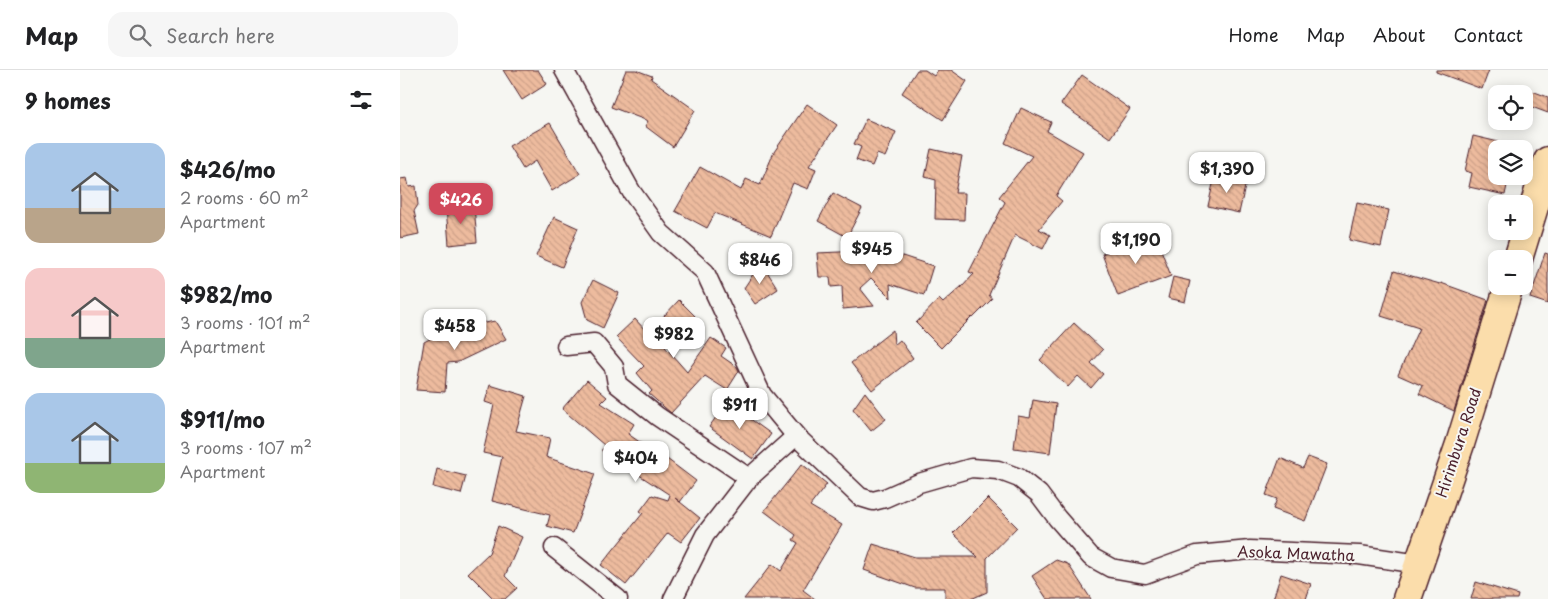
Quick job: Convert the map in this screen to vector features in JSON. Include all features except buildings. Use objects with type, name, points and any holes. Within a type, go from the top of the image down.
[{"type":"main road","points":[[1521,250],[1548,161]]},
{"type":"main road","name":"Hirimbura Road","points":[[1407,599],[1460,444],[1506,295]]},
{"type":"street","name":"Asoka Mawatha","points":[[564,70],[631,191],[661,233],[705,272],[762,395],[796,436],[860,497],[873,501],[885,498],[920,483],[971,468],[998,470],[1019,478],[1039,494],[1091,557],[1110,568],[1145,574],[1197,555],[1250,550],[1359,555],[1419,564]]},
{"type":"street","points":[[566,346],[594,343],[614,367],[617,384],[657,416],[748,478]]},
{"type":"street","points":[[673,599],[705,535],[748,478],[796,436]]},
{"type":"street","points":[[554,548],[618,599]]}]
